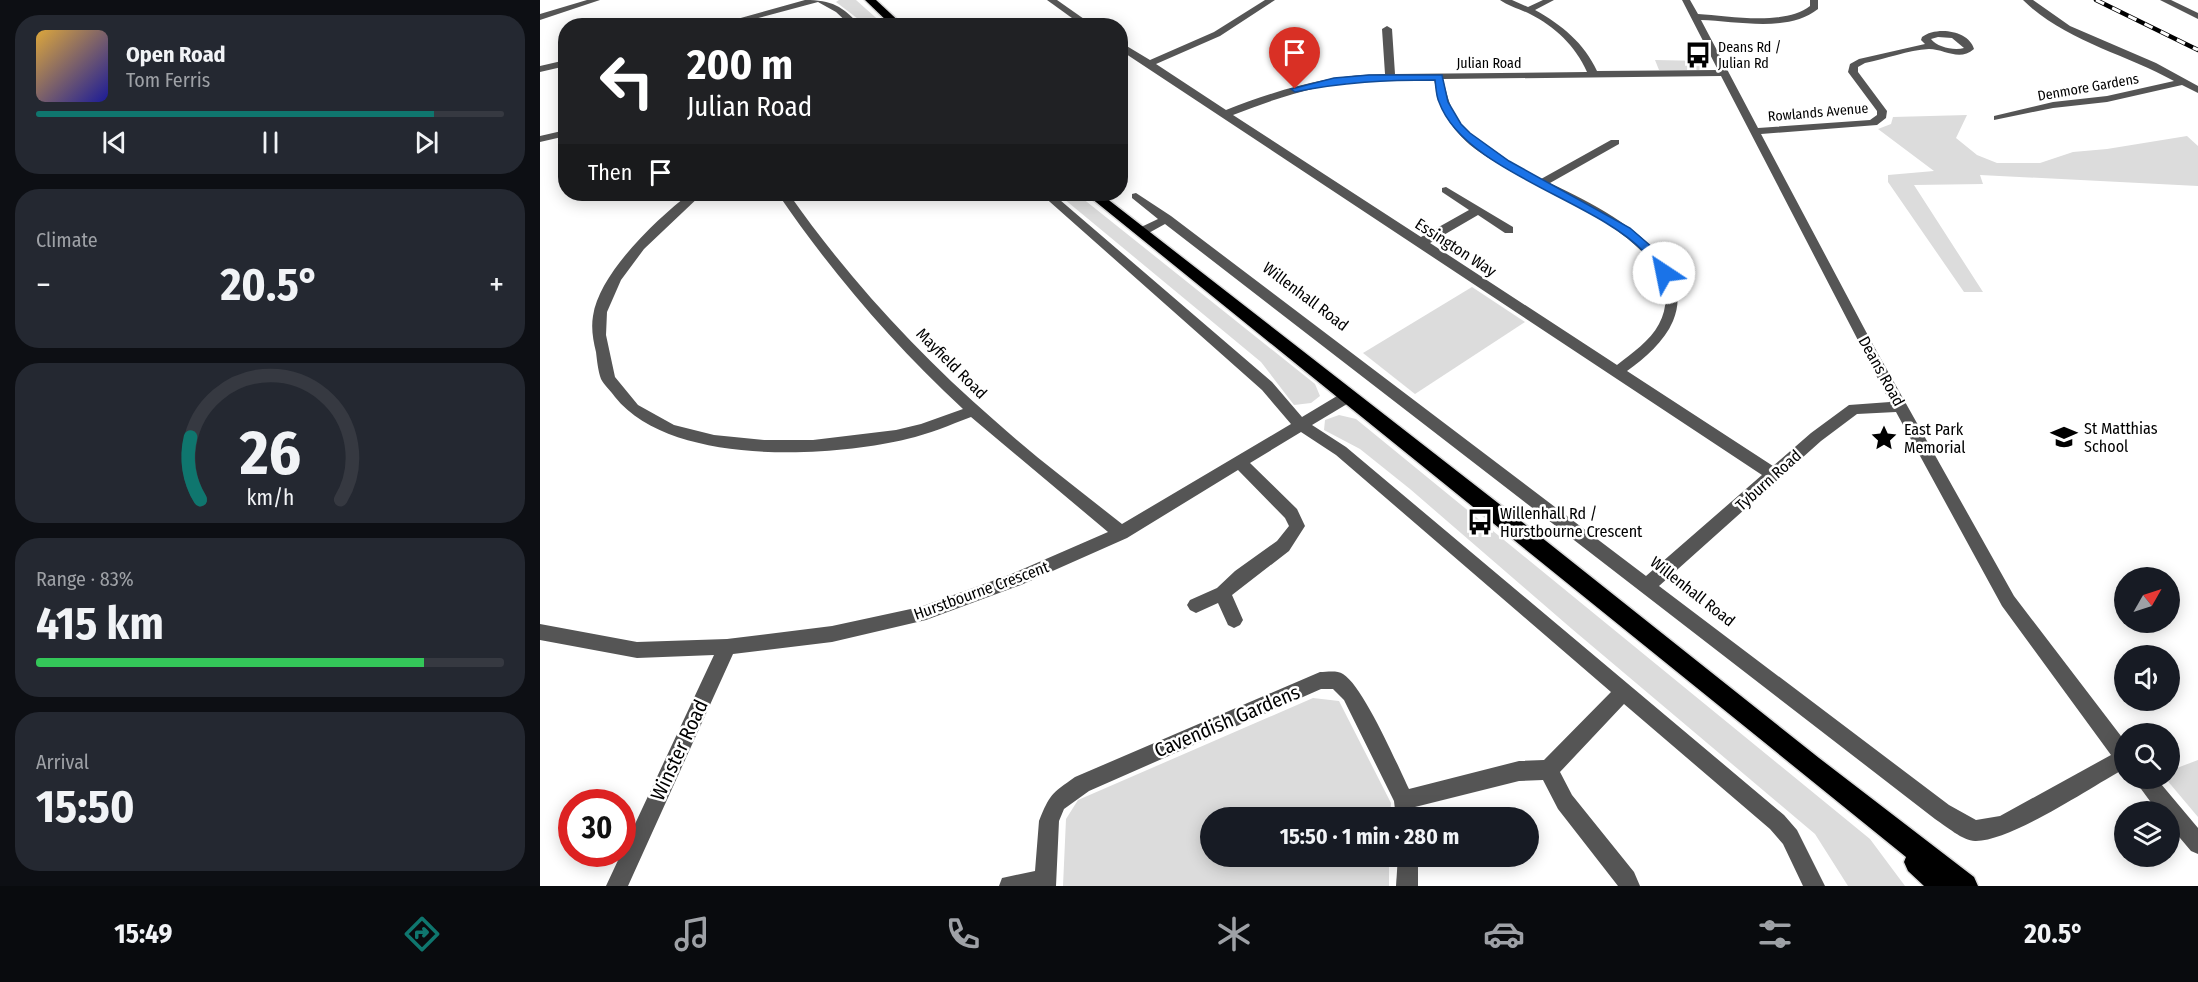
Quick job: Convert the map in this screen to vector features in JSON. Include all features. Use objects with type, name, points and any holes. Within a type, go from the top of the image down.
[{"type":"highway","points":[[870,0],[890,18]]},
{"type":"highway","points":[[1102,201],[1558,562],[1869,814],[1965,886]]},
{"type":"highway","points":[[1869,814],[1942,886]]},
{"type":"street","points":[[540,17],[596,0]]},
{"type":"street","points":[[746,18],[814,0]]},
{"type":"street","points":[[821,0],[848,18]]},
{"type":"street","points":[[1051,0],[1078,18]]},
{"type":"street","points":[[1149,64],[1217,34],[1271,0]]},
{"type":"street","points":[[1504,0],[1553,24],[1572,39],[1585,57],[1594,76]]},
{"type":"street","points":[[1528,10],[1550,0]]},
{"type":"street","name":"Deans Road","points":[[1686,0],[1865,343],[2008,601],[2114,744]]},
{"type":"street","points":[[1696,16],[1790,19],[1812,12],[1815,7],[1814,0]]},
{"type":"street","name":"Denmore Gardens","points":[[2027,0],[2077,33],[2145,62],[2198,90]]},
{"type":"street","points":[[2164,0],[2198,16]]},
{"type":"street","points":[[1387,29],[1390,77]]},
{"type":"street","name":"Rowlands Avenue","points":[[1755,131],[1873,123],[1882,116],[1882,111],[1852,72],[1853,66],[1862,61],[1932,46]]},
{"type":"street","name":"Essington Way","points":[[1128,50],[1774,475]]},
{"type":"street","points":[[540,69],[558,65]]},
{"type":"street","name":"Julian Road","points":[[1225,114],[1263,98],[1314,84],[1390,77],[1723,73]]},
{"type":"street","points":[[1438,77],[1443,102],[1457,126],[1466,135],[1489,153],[1612,222],[1639,240],[1664,273],[1670,300],[1667,322],[1651,343],[1618,371]]},
{"type":"street","name":"Denmore Gardens","points":[[1998,118],[2053,105],[2107,99],[2182,82]]},
{"type":"street","points":[[2016,114],[2030,122]]},
{"type":"street","points":[[540,140],[558,134]]},
{"type":"street","points":[[1542,183],[1615,142]]},
{"type":"street","points":[[1446,190],[1509,230]]},
{"type":"street","name":"Willenhall Road","points":[[1136,196],[1648,585],[1942,812],[1974,831],[2003,826],[2114,763]]},
{"type":"street","points":[[686,201],[655,230],[615,279],[599,315],[599,340],[604,367],[619,396],[639,414],[662,426],[708,440],[777,447],[899,436],[974,411]]},
{"type":"street","name":"Mayfield Road","points":[[789,201],[841,272],[886,324],[974,411],[1121,533]]},
{"type":"street","points":[[1055,201],[1266,386],[1300,424],[1341,452],[1777,822],[1790,837],[1814,886]]},
{"type":"street","points":[[1420,243],[1478,210]]},
{"type":"street","points":[[1141,232],[1167,219]]},
{"type":"street","name":"Hurstbourne Crescent","points":[[540,632],[637,650],[727,647],[832,634],[920,615],[1015,580],[1121,533],[1347,397]]},
{"type":"street","name":"Tyburn Road","points":[[1648,585],[1816,437],[1854,409],[1901,406]]},
{"type":"street","points":[[1196,605],[1222,593],[1242,573],[1282,547],[1294,536],[1297,526],[1291,513],[1239,460]]},
{"type":"street","points":[[1222,593],[1234,620]]},
{"type":"street","name":"Winster Road","points":[[617,886],[727,647]]},
{"type":"street","name":"Cavendish Gardens","points":[[1045,883],[1049,821],[1057,802],[1082,784],[1320,681],[1337,680],[1351,694],[1404,807]]},
{"type":"street","points":[[1411,807],[1519,771],[1548,770],[1624,691]]},
{"type":"street","points":[[1548,770],[1565,802],[1627,879],[1629,886]]},
{"type":"street","points":[[2152,789],[2198,844]]},
{"type":"street","points":[[1407,886],[1408,867]]},
{"type":"street","points":[[1010,886],[1045,883]]},
{"type":"shaded area","points":[[856,0],[876,18],[857,18],[836,2]]},
{"type":"shaded area","points":[[1655,60],[1704,61],[1707,67],[1699,70],[1659,70]]},
{"type":"shaded area","points":[[1967,115],[1956,138],[1977,155],[1997,163],[2040,163],[2073,152],[2187,136],[2198,146],[2198,186],[1980,175],[1983,184],[1914,185],[1983,292],[1964,292],[1888,182],[1888,175],[1934,171],[1878,129],[1891,124],[1893,117]]},
{"type":"shaded area","points":[[1066,201],[1086,201],[1315,384],[1320,396],[1311,403],[1294,405],[1261,362]]},
{"type":"shaded area","points":[[1472,287],[1525,322],[1415,394],[1363,353]]},
{"type":"shaded area","points":[[1339,415],[1356,419],[1870,839],[1905,886],[1848,886],[1815,834],[1410,489],[1360,449],[1324,430],[1325,420]]},
{"type":"shaded area","points":[[1313,698],[1339,701],[1391,803],[1391,807],[1200,807],[1200,867],[1389,867],[1389,886],[1063,886],[1066,819],[1078,800]]},
{"type":"shaded area","points":[[2198,760],[2198,817],[2174,789],[2180,789],[2180,767]]},
{"type":"railway","points":[[2096,0],[2198,50]]},
{"type":"place","name":"Deans Rd / Julian Rd","points":[[1698,55]]},
{"type":"place","name":"St Matthias School","points":[[2064,437]]},
{"type":"place","name":"East Park Memorial","points":[[1884,438]]},
{"type":"place","name":"Willenhall Rd / Hurstbourne Crescent","points":[[1480,522]]},
{"type":"route","points":[[1295,89],[1314,84],[1369,77],[1438,77],[1443,102],[1449,113],[1457,126],[1476,144],[1505,163],[1626,231],[1649,251],[1664,273]]}]
